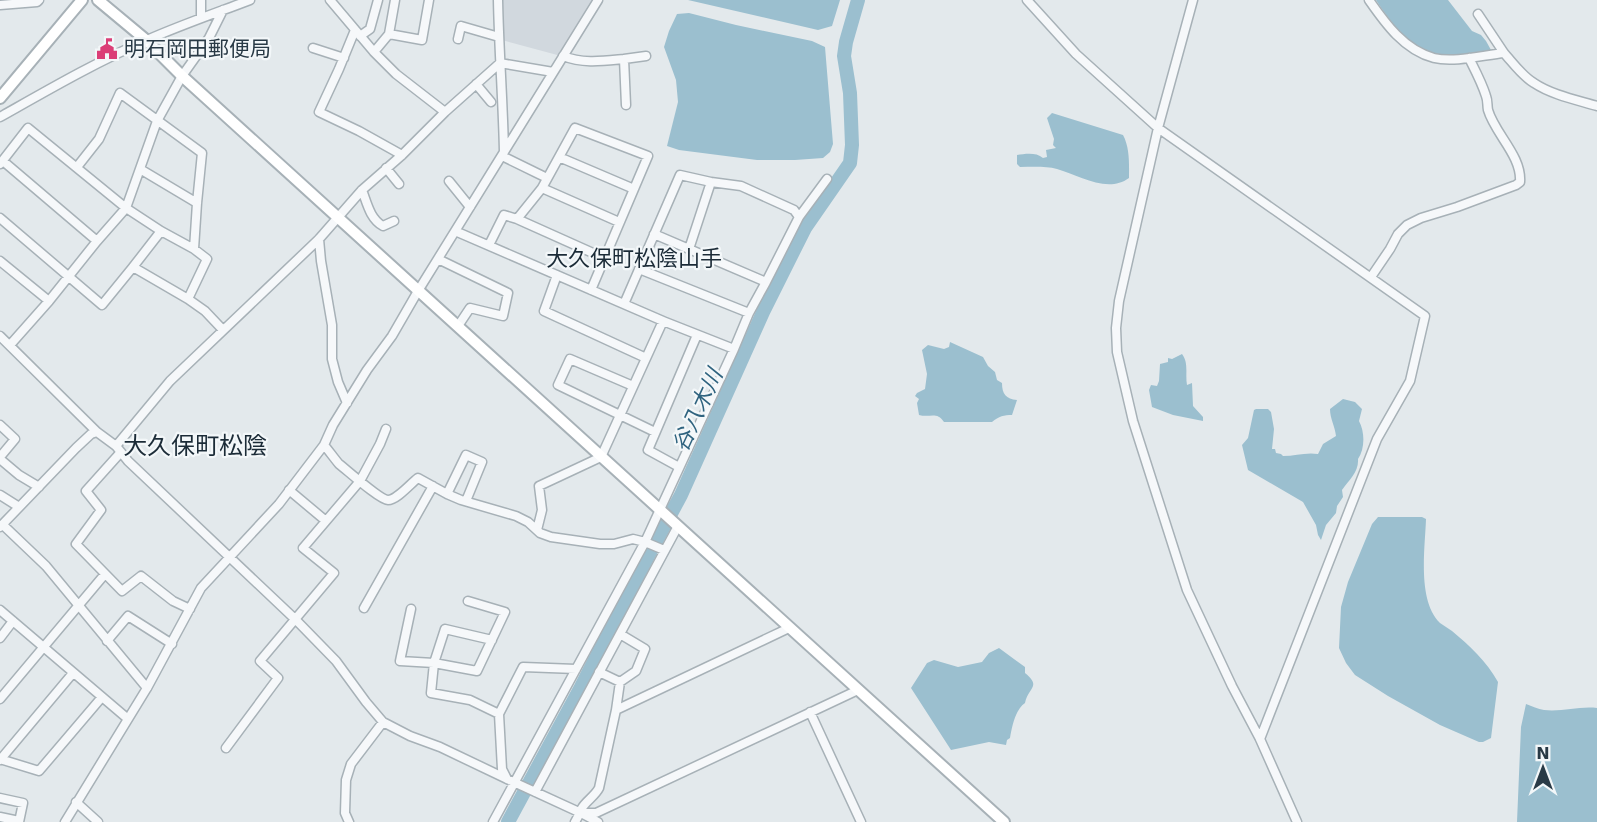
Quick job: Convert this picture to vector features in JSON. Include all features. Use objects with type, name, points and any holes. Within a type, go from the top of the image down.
[{"type":"street","points":[[0,5],[39,0]]},
{"type":"street","points":[[0,98],[82,0]]},
{"type":"street","points":[[98,0],[146,40],[418,291],[1004,822]]},
{"type":"street","points":[[201,0],[201,18]]},
{"type":"street","points":[[0,117],[146,40],[250,0]]},
{"type":"street","points":[[330,0],[357,33],[396,74],[445,112]]},
{"type":"street","points":[[378,0],[370,28],[357,33],[320,112],[402,155]]},
{"type":"street","points":[[374,52],[388,34],[395,0]]},
{"type":"street","points":[[388,34],[422,40],[429,0]]},
{"type":"street","points":[[498,0],[503,93],[503,154]]},
{"type":"street","points":[[65,822],[147,688],[201,588],[279,504],[324,445],[333,425],[367,370],[392,336],[598,0]]},
{"type":"street","points":[[1027,0],[1076,54],[1158,128],[1425,316],[1410,381],[1377,440],[1260,739]]},
{"type":"street","points":[[1193,0],[1158,128],[1119,300],[1116,328],[1117,352],[1133,421],[1187,590],[1232,686],[1260,739],[1297,822]]},
{"type":"street","points":[[1369,0],[1389,29],[1412,48],[1434,58],[1469,58],[1504,53]]},
{"type":"street","points":[[223,10],[209,38],[183,76],[157,121],[126,208],[96,241],[49,301],[4,341],[296,620],[336,661],[382,722],[410,736],[441,747],[598,822]]},
{"type":"street","points":[[1478,14],[1504,53],[1534,83],[1550,91],[1597,106]]},
{"type":"street","points":[[458,39],[461,26],[499,37]]},
{"type":"street","points":[[313,48],[344,58]]},
{"type":"street","points":[[563,56],[576,61],[595,62],[646,56]]},
{"type":"street","points":[[1371,277],[1398,234],[1407,225],[1520,182],[1516,160],[1488,110],[1487,98],[1469,58]]},
{"type":"street","points":[[624,60],[626,105]]},
{"type":"street","points":[[500,63],[553,72]]},
{"type":"street","points":[[190,609],[173,601],[141,576],[122,591],[76,544],[101,510],[86,491],[170,381],[319,239],[362,190],[500,63]]},
{"type":"street","points":[[476,84],[491,102]]},
{"type":"street","points":[[77,167],[99,139],[120,93],[202,153],[196,203],[194,249]]},
{"type":"street","points":[[96,241],[1,163],[28,128],[126,208],[207,259],[188,299]]},
{"type":"street","points":[[517,219],[542,188],[575,128],[648,156],[591,290]]},
{"type":"street","points":[[503,154],[548,178]]},
{"type":"street","points":[[559,157],[634,189]]},
{"type":"street","points":[[386,168],[399,184]]},
{"type":"street","points":[[140,169],[196,203]]},
{"type":"street","points":[[624,304],[680,175],[741,186],[794,210],[799,217]]},
{"type":"street","points":[[493,822],[510,781],[576,669],[645,542],[749,314],[799,217],[827,179]]},
{"type":"street","points":[[449,181],[470,207]]},
{"type":"street","points":[[689,249],[711,182]]},
{"type":"street","points":[[542,188],[620,222]]},
{"type":"street","points":[[362,190],[372,216],[380,225],[394,221]]},
{"type":"street","points":[[489,245],[504,215],[604,258]]},
{"type":"street","points":[[0,218],[102,305],[161,231]]},
{"type":"street","points":[[455,231],[663,321],[734,349]]},
{"type":"street","points":[[654,234],[766,282]]},
{"type":"street","points":[[319,239],[332,325],[332,359],[347,403]]},
{"type":"street","points":[[438,259],[508,293],[503,316],[470,308],[458,326]]},
{"type":"street","points":[[0,261],[49,301]]},
{"type":"street","points":[[133,267],[188,299],[205,311],[223,330]]},
{"type":"street","points":[[639,269],[749,314]]},
{"type":"street","points":[[557,275],[544,311],[646,358]]},
{"type":"street","points":[[537,530],[542,510],[539,486],[601,457],[663,321]]},
{"type":"street","points":[[679,467],[648,450],[697,335]]},
{"type":"street","points":[[633,386],[570,359],[558,385],[655,432]]},
{"type":"street","points":[[0,425],[15,439],[0,458],[19,475],[39,487]]},
{"type":"street","points":[[226,748],[278,678],[260,662],[334,573],[303,548],[360,481],[386,429]]},
{"type":"street","points":[[97,432],[91,434],[1,526],[46,566],[147,688]]},
{"type":"street","points":[[324,445],[337,462],[385,500],[396,497],[418,478],[447,494],[516,516],[551,537],[600,544],[614,544],[633,539],[664,550]]},
{"type":"street","points":[[447,494],[466,455],[482,462],[466,501]]},
{"type":"street","points":[[364,608],[434,486]]},
{"type":"street","points":[[289,490],[326,521]]},
{"type":"street","points":[[0,495],[19,507]]},
{"type":"street","points":[[535,792],[678,526]]},
{"type":"street","points":[[0,699],[105,574]]},
{"type":"street","points":[[411,609],[400,661],[434,663],[477,670],[505,612],[468,601]]},
{"type":"street","points":[[0,610],[128,719]]},
{"type":"street","points":[[107,640],[128,616],[172,644]]},
{"type":"street","points":[[0,638],[13,621]]},
{"type":"street","points":[[616,710],[789,628]]},
{"type":"street","points":[[492,640],[445,629],[434,663],[431,693],[470,700],[499,714]]},
{"type":"street","points":[[575,822],[582,807],[599,788],[620,682],[636,670],[645,649],[620,634]]},
{"type":"street","points":[[510,781],[502,770],[499,714],[523,667],[576,669]]},
{"type":"street","points":[[599,672],[620,682]]},
{"type":"street","points":[[73,673],[0,759],[39,771],[102,697]]},
{"type":"street","points":[[581,813],[596,813],[858,690]]},
{"type":"street","points":[[810,712],[861,822]]},
{"type":"street","points":[[349,822],[345,813],[348,772],[351,764],[382,722]]},
{"type":"street","points":[[0,798],[23,803],[19,822],[0,817]]},
{"type":"street","points":[[76,802],[98,822]]},
{"type":"shaded area","points":[[501,0],[595,0],[561,56],[502,40]]},
{"type":"water","points":[[688,0],[840,0],[832,26],[818,30]]},
{"type":"water","points":[[1376,0],[1448,0],[1472,31],[1481,35],[1491,50],[1443,55],[1422,49],[1396,27]]},
{"type":"water","points":[[689,13],[812,41],[825,47],[833,144],[830,152],[823,158],[757,160],[679,150],[667,146],[678,102],[676,80],[664,47],[677,14]]},
{"type":"water","points":[[1052,113],[1123,135],[1128,151],[1129,178],[1112,184],[1102,184],[1053,168],[1020,167],[1017,164],[1017,155],[1034,154],[1043,158],[1047,157],[1046,150],[1056,148],[1053,145],[1054,139],[1047,118]]},
{"type":"water","points":[[950,342],[983,357],[995,372],[997,380],[1002,383],[1005,395],[1017,400],[1012,415],[1002,416],[992,422],[944,422],[936,416],[919,415],[917,403],[919,399],[915,396],[925,389],[927,374],[922,350],[928,345],[944,349],[949,347]]},
{"type":"water","points":[[1182,354],[1186,365],[1187,385],[1192,383],[1193,406],[1203,417],[1203,421],[1173,415],[1152,407],[1149,390],[1151,385],[1157,386],[1160,364],[1168,362],[1168,358],[1172,359]]},
{"type":"water","points":[[1343,399],[1355,402],[1362,409],[1359,421],[1363,445],[1355,472],[1342,490],[1343,497],[1337,506],[1336,513],[1326,525],[1321,540],[1316,525],[1303,502],[1248,470],[1242,445],[1248,438],[1254,410],[1268,409],[1271,412],[1274,429],[1272,449],[1275,449],[1276,453],[1283,456],[1318,454],[1323,444],[1336,436],[1330,409]]},
{"type":"water","points":[[1378,517],[1422,517],[1426,519],[1425,588],[1433,613],[1440,623],[1477,654],[1498,682],[1491,738],[1483,742],[1440,725],[1355,675],[1339,648],[1341,607],[1348,582],[1372,524]]},
{"type":"water","points":[[999,648],[1025,667],[1025,673],[1033,681],[1025,703],[1016,714],[1010,738],[1006,745],[989,742],[951,750],[911,688],[927,663],[934,660],[958,667],[982,662],[989,653]]},
{"type":"water","points":[[1526,704],[1542,710],[1597,708],[1597,822],[1517,822],[1521,727]]},
{"type":"waterway","name":"谷八木川","points":[[508,822],[681,495],[764,310],[805,228],[850,163],[852,145],[850,93],[844,56],[858,0]]},
{"type":"place","name":"明石岡田郵便局","points":[[107,49]]},
{"type":"district","name":"大久保町松陰山手","points":[[634,258]]},
{"type":"district","name":"大久保町松陰","points":[[195,446]]}]
